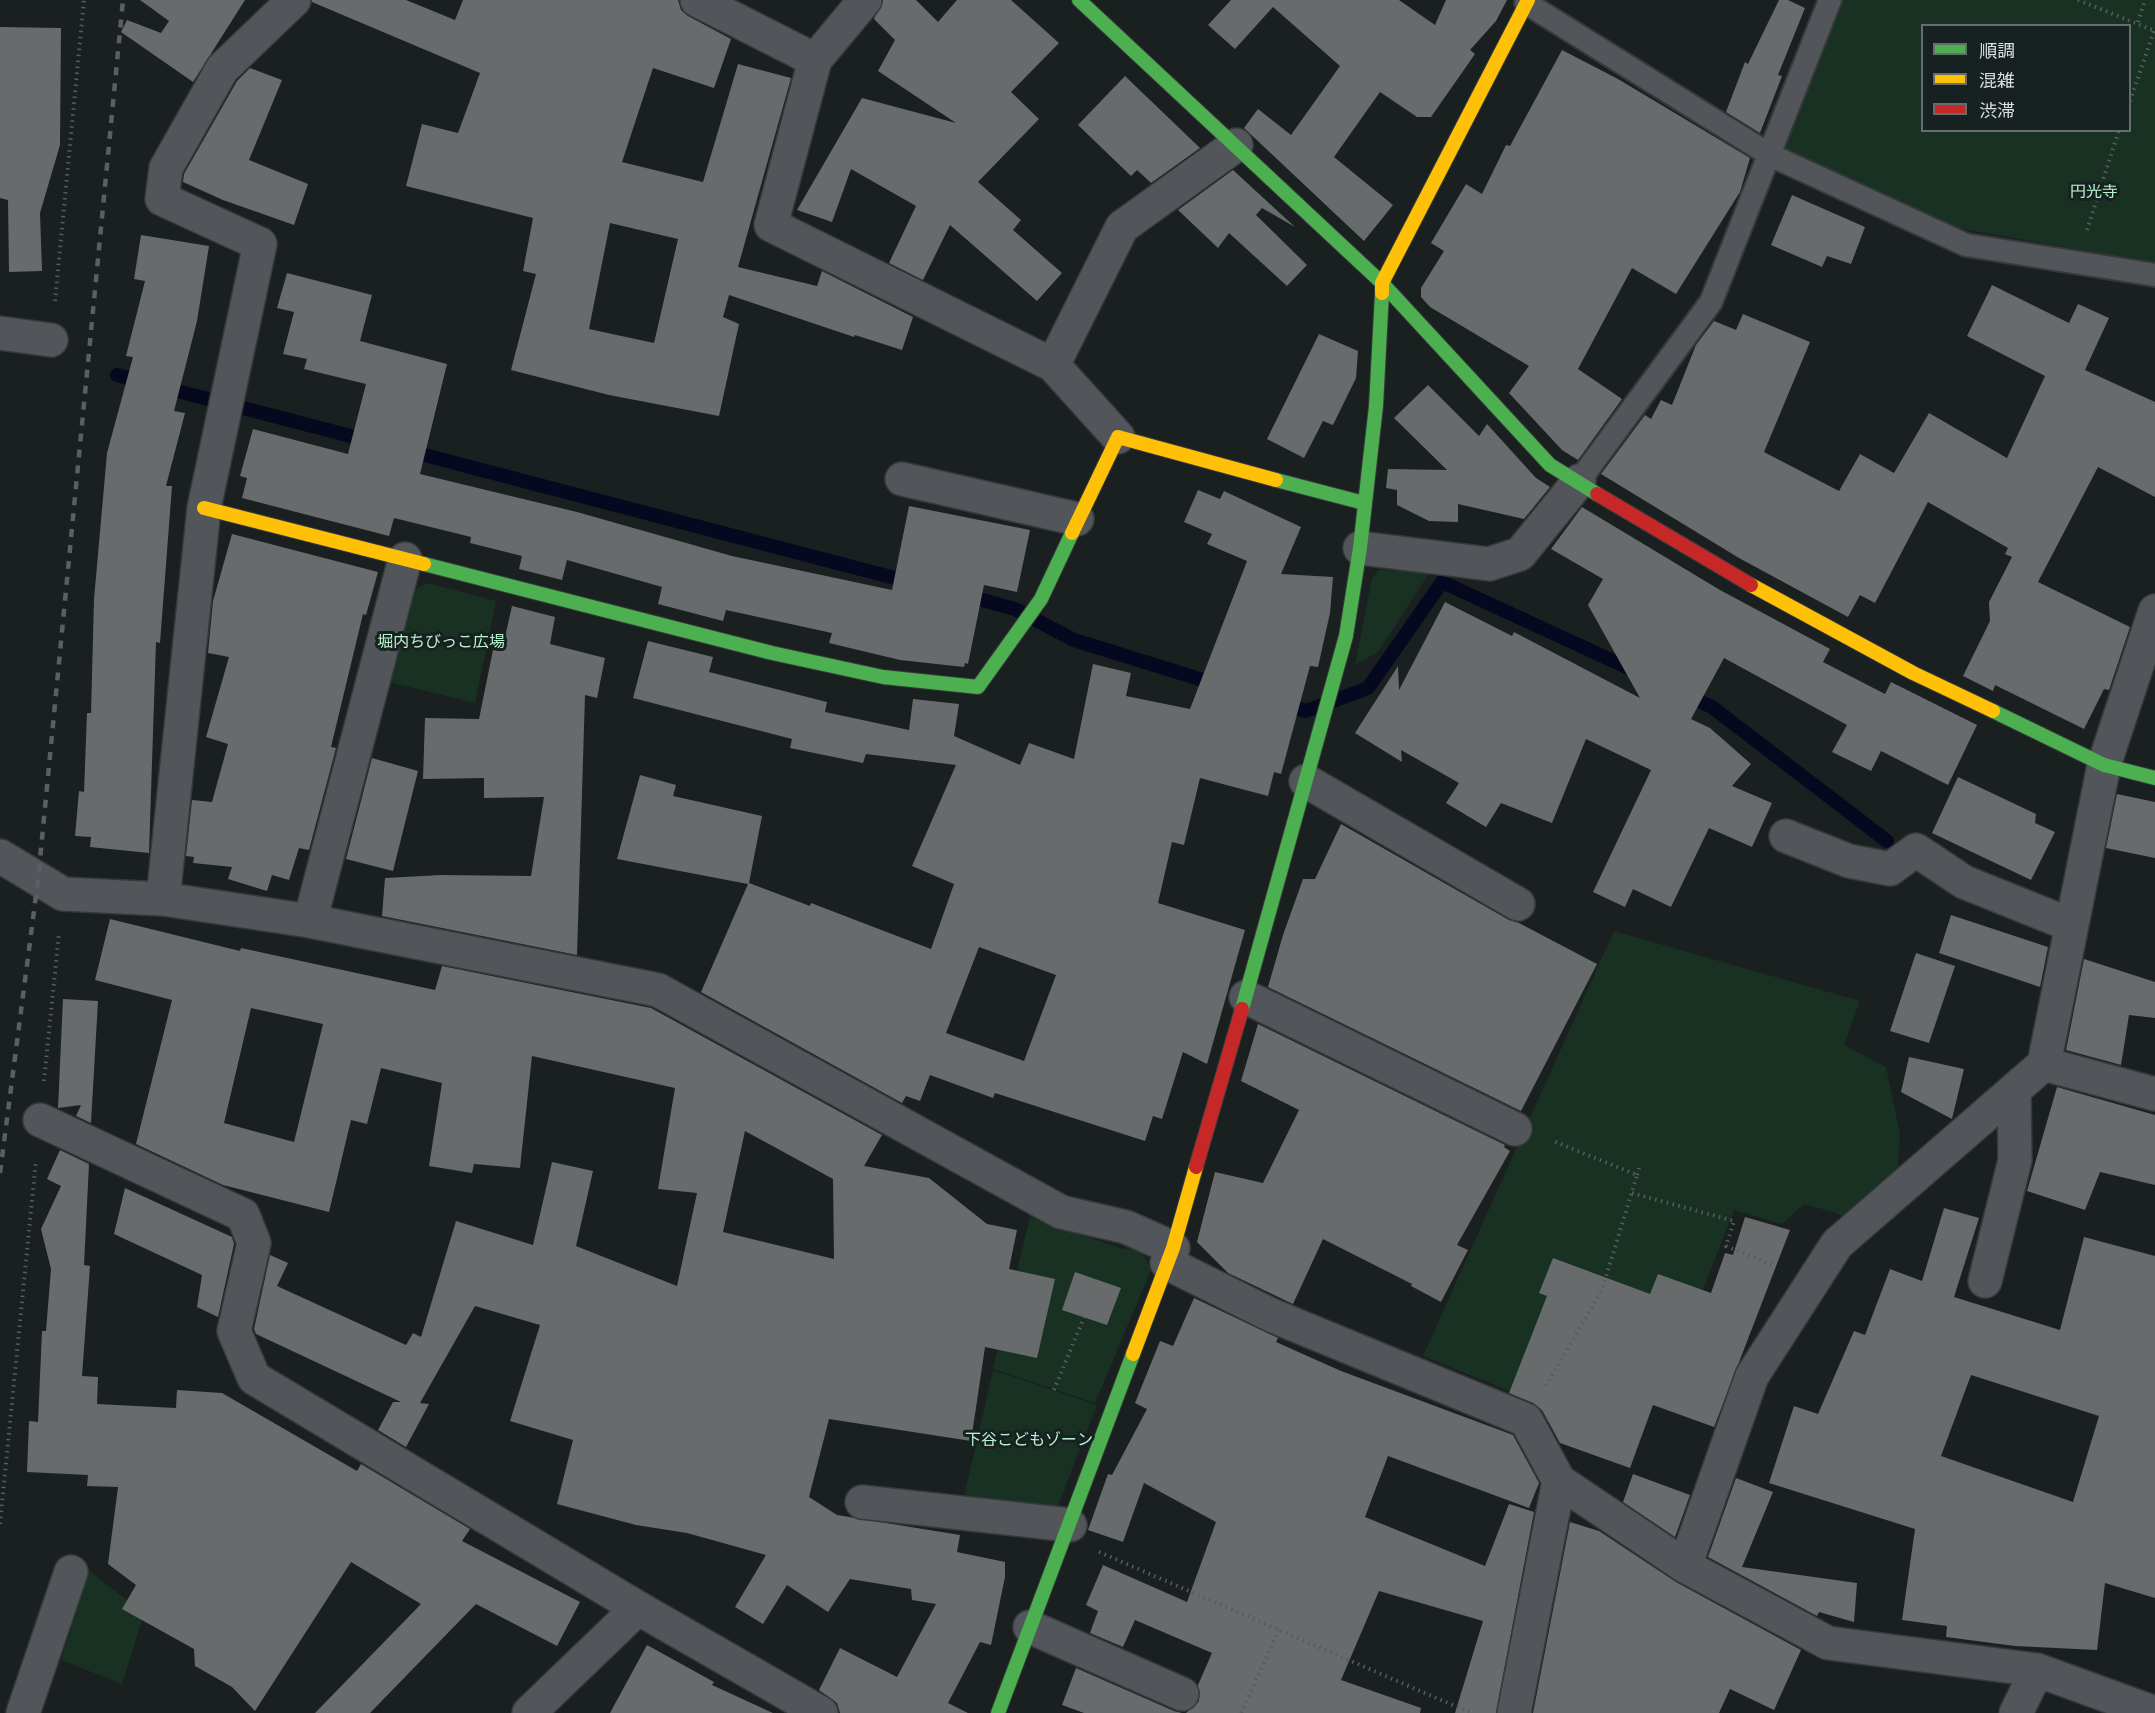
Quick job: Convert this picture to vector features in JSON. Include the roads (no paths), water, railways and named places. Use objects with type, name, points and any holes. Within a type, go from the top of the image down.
[{"type":"street","points":[[164,899],[204,508],[260,244],[162,199],[166,168],[222,69],[294,0]]},
{"type":"street","points":[[697,0],[815,60]]},
{"type":"street","points":[[865,0],[815,60],[771,225],[1053,365],[1118,436],[1364,503]]},
{"type":"street","points":[[1079,0],[1382,283],[1550,465],[1740,580],[1913,673],[2104,765],[2155,778]]},
{"type":"street","points":[[998,1713],[1170,1255],[1246,997],[1346,636],[1360,548],[1377,406],[1382,283],[1526,1]]},
{"type":"street","points":[[1053,365],[1122,227],[1236,145]]},
{"type":"street","points":[[0,333],[51,340]]},
{"type":"street","points":[[204,508],[783,655],[883,677],[978,687],[1041,600],[1077,519],[1118,436]]},
{"type":"street","points":[[902,479],[1077,519]]},
{"type":"street","points":[[1360,548],[1489,564],[1520,554],[1579,481]]},
{"type":"street","points":[[310,921],[405,559]]},
{"type":"street","points":[[1685,1566],[1752,1376],[1837,1244],[2044,1064],[2104,765],[2155,611]]},
{"type":"street","points":[[1306,781],[1518,904]]},
{"type":"street","points":[[1786,836],[1849,861],[1890,869],[1916,850],[1964,882],[2071,925]]},
{"type":"street","points":[[0,856],[63,894],[164,899],[310,921],[658,990],[1061,1212],[1126,1227],[1271,1315],[1526,1420],[1559,1481],[1685,1566],[1828,1643],[2037,1670],[2155,1713]]},
{"type":"street","points":[[1246,997],[1515,1129]]},
{"type":"street","points":[[2044,1064],[2155,1094]]},
{"type":"street","points":[[1985,1281],[2015,1160],[2014,1090]]},
{"type":"street","points":[[40,1120],[243,1215],[254,1242],[234,1331],[254,1378],[638,1608],[821,1713]]},
{"type":"street","points":[[1514,1713],[1559,1481]]},
{"type":"street","points":[[862,1502],[1067,1531]]},
{"type":"street","points":[[23,1713],[71,1572]]},
{"type":"street","points":[[529,1713],[638,1608]]},
{"type":"street","points":[[1030,1627],[1182,1694]]},
{"type":"street","points":[[2016,1713],[2037,1670]]},
{"type":"lane","points":[[1579,481],[1711,302],[1830,0]]},
{"type":"lane","points":[[1526,1],[1770,155],[1966,245],[2155,275]]},
{"type":"waterway","points":[[117,375],[144,382]]},
{"type":"waterway","points":[[162,387],[370,441]]},
{"type":"waterway","points":[[409,451],[910,582]]},
{"type":"waterway","points":[[1281,703],[1306,711],[1368,688],[1442,582],[1637,672]]},
{"type":"waterway","points":[[964,595],[1015,609],[1074,640],[1219,685]]},
{"type":"waterway","points":[[1684,694],[1712,707],[1887,841]]},
{"type":"railway","points":[[0,1173],[38,880],[123,0]]},
{"type":"park label","name":"円光寺","points":[[2094,192]]},
{"type":"park label","name":"堀内ちびっこ広場","points":[[441,642]]},
{"type":"park label","name":"下谷こどもゾーン","points":[[1029,1440]]}]
